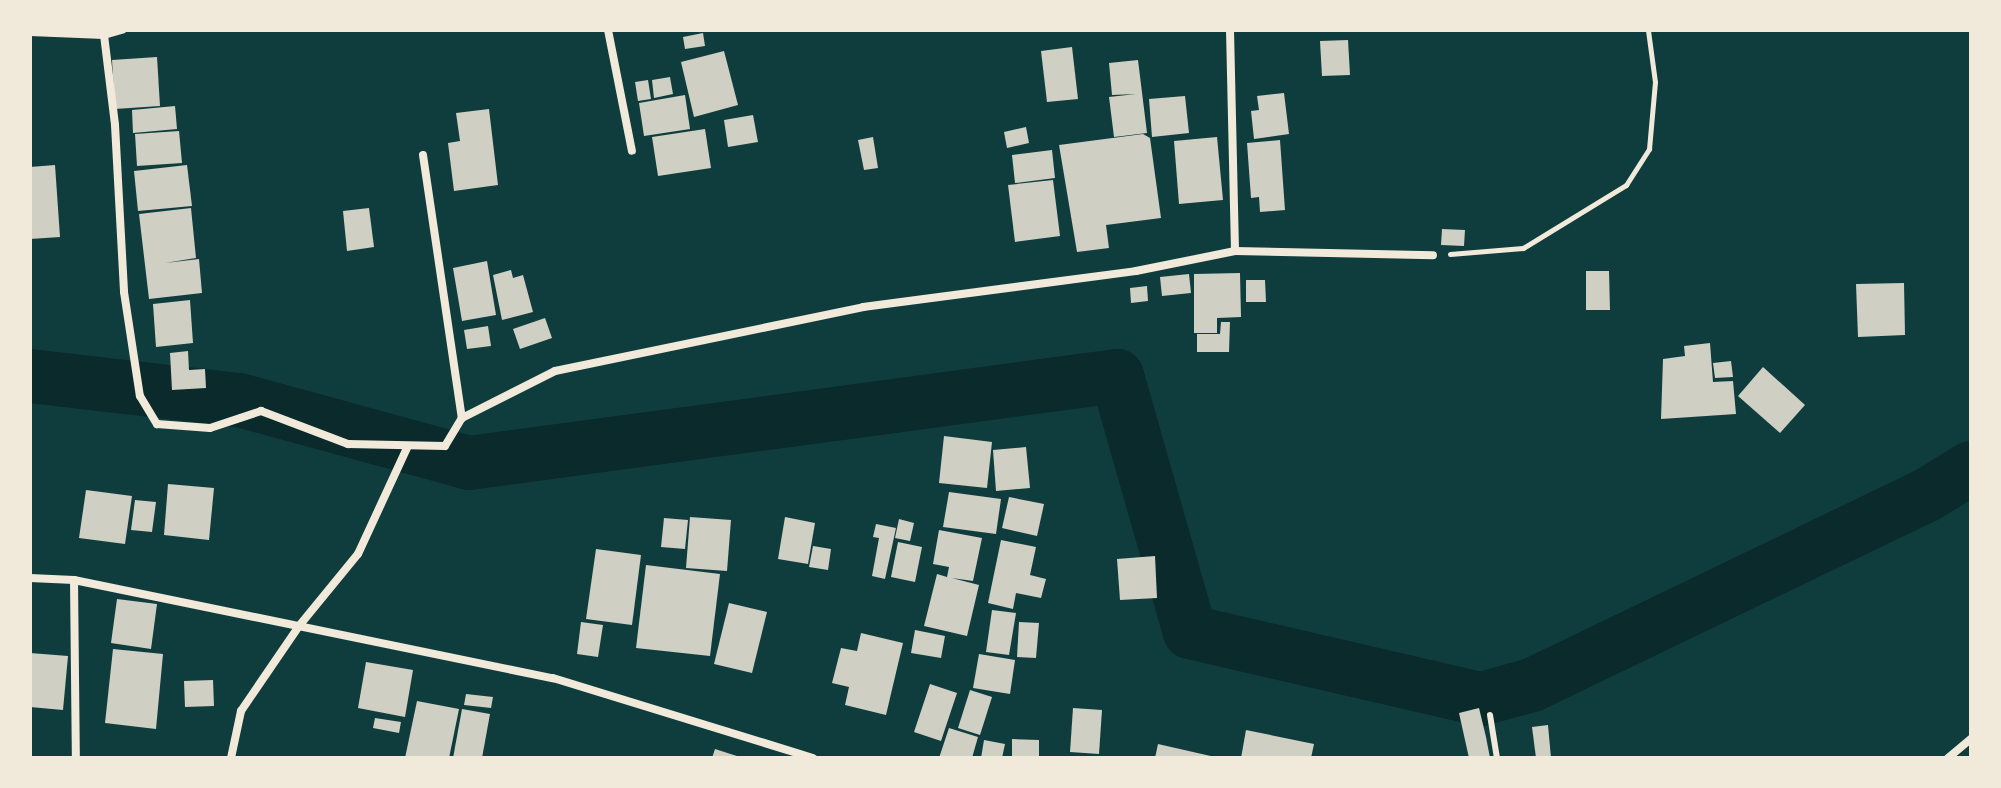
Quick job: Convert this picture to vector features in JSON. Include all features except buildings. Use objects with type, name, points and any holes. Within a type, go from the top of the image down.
[{"type":"street","points":[[30,32],[104,35],[122,30]]},
{"type":"street","points":[[608,30],[632,151]]},
{"type":"street","points":[[1230,30],[1235,251]]},
{"type":"street","points":[[104,35],[115,125],[124,292],[139,370],[140,396],[157,424],[210,428],[261,411],[348,444],[407,448],[445,446],[462,418],[555,371],[863,307],[1136,271],[1235,251],[1433,255]]},
{"type":"street","points":[[423,155],[462,418]]},
{"type":"street","points":[[231,758],[241,711],[299,626],[358,554],[407,448]]},
{"type":"street","points":[[30,578],[74,580],[553,678],[813,758]]},
{"type":"street","points":[[74,580],[76,758]]},
{"type":"street","points":[[1948,758],[1971,739]]},
{"type":"lane","points":[[1490,715],[1497,758]]},
{"type":"path","points":[[1433,255],[1523,248],[1626,185],[1649,149],[1655,82],[1648,30]]},
{"type":"waterway","points":[[30,376],[239,400],[469,463],[1117,376],[1190,632],[1481,699],[1532,685],[1927,495],[1971,468]]}]
